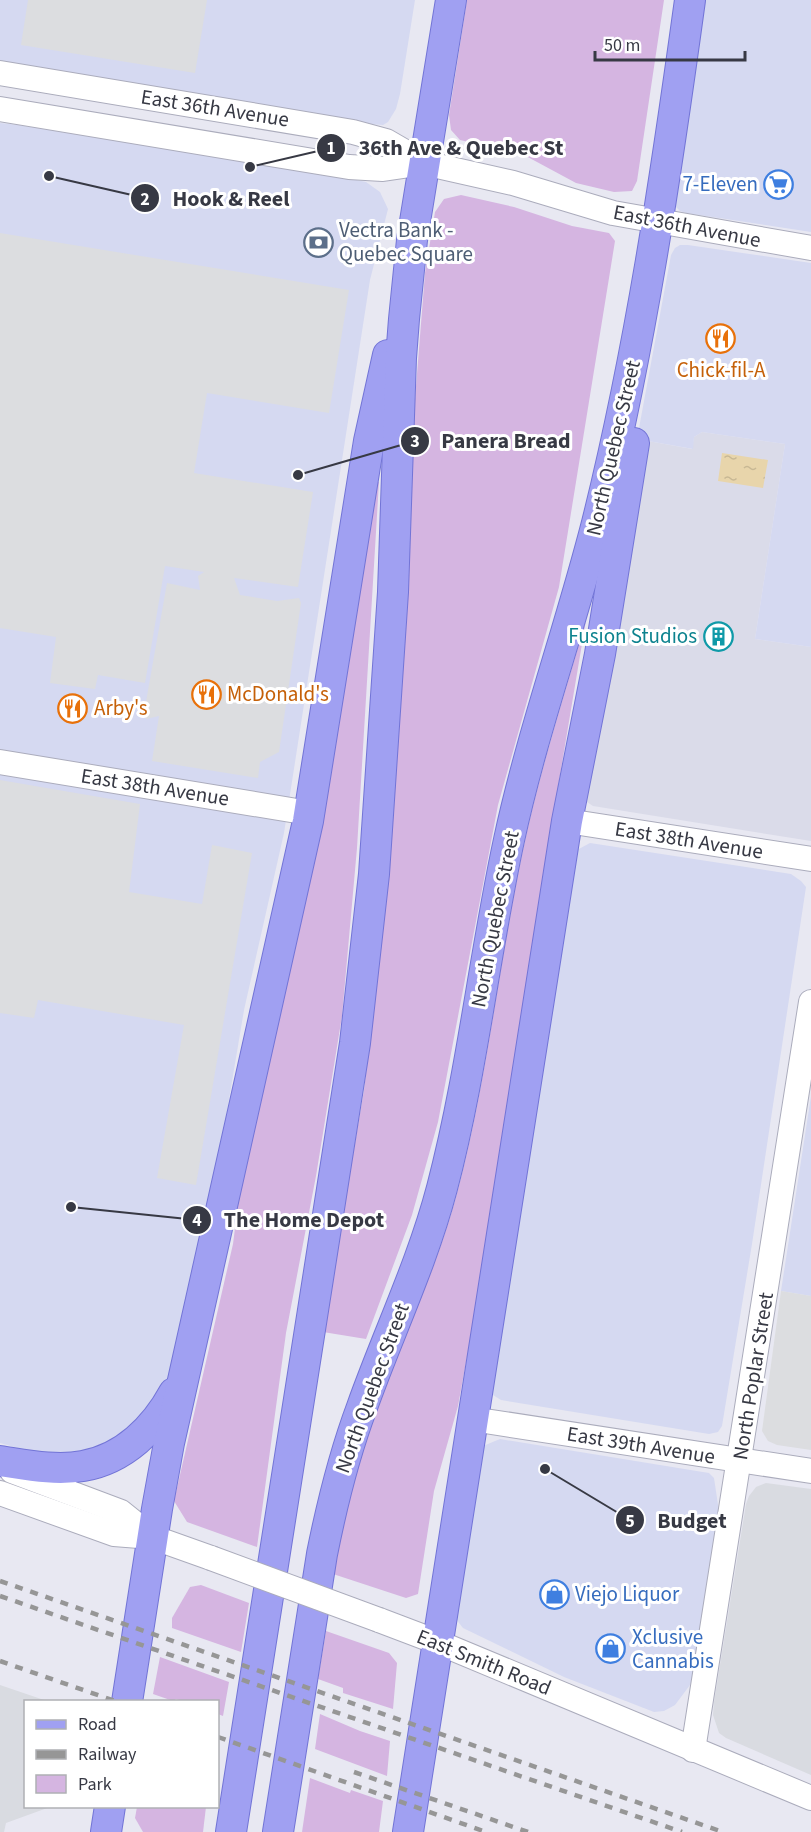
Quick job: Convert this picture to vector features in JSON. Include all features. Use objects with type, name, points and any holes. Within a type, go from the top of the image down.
[{"type":"main road","points":[[127,1700],[167,1455],[309,813],[369,441],[412,240],[451,0]]},
{"type":"main road","name":"North Quebec Street","points":[[278,1832],[330,1515],[362,1406],[417,1267],[442,1188],[460,1112],[509,841],[526,770],[595,531],[633,365],[658,221],[690,0]]},
{"type":"main road","points":[[231,1832],[313,1302],[343,1131],[362,981],[374,874],[393,592],[401,358],[412,240]]},
{"type":"main road","points":[[408,1832],[567,821],[600,654],[633,453],[638,409],[633,365]]},
{"type":"main road","points":[[0,1461],[64,1468],[82,1467],[118,1454],[158,1419],[186,1372]]},
{"type":"main road","points":[[106,1832],[110,1808]]},
{"type":"street","name":"East 36th Avenue","points":[[0,73],[353,132],[386,141],[424,163],[513,183],[613,213],[811,248]]},
{"type":"street","name":"East 36th Avenue","points":[[0,109],[349,167],[383,169],[424,163]]},
{"type":"street","name":"East 38th Avenue","points":[[0,762],[309,813]]},
{"type":"street","name":"East 38th Avenue","points":[[567,821],[811,859]]},
{"type":"street","name":"North Poplar Street","points":[[693,1750],[811,1002]]},
{"type":"street","name":"East 39th Avenue","points":[[472,1419],[811,1471]]},
{"type":"street","name":"East Smith Road","points":[[0,1467],[121,1512],[152,1537]]},
{"type":"street","name":"East Smith Road","points":[[0,1493],[114,1534],[152,1537],[379,1620],[811,1798]]},
{"type":"shaded area","points":[[0,0],[415,0],[400,94],[396,109],[388,122],[383,125],[359,123],[0,61]]},
{"type":"shaded area","points":[[28,0],[207,0],[195,73],[21,45]]},
{"type":"shaded area","points":[[705,0],[811,0],[811,232],[686,213],[676,207],[674,202]]},
{"type":"shaded area","points":[[0,123],[357,180],[366,182],[380,192],[388,209],[370,280],[284,833],[244,1010],[220,1153],[170,1379],[151,1416],[88,1458],[21,1449],[0,1443]]},
{"type":"shaded area","points":[[0,233],[349,290],[329,413],[207,393],[194,473],[313,492],[298,587],[234,578],[240,595],[277,601],[299,598],[301,603],[279,752],[260,762],[258,778],[152,761],[159,716],[146,719],[144,713],[167,583],[200,590],[198,576],[204,572],[165,566],[145,683],[98,675],[95,689],[50,683],[56,637],[0,628]]},
{"type":"shaded area","points":[[680,245],[811,263],[811,647],[755,639],[785,444],[702,432],[694,437],[693,449],[637,439],[671,255]]},
{"type":"shaded area","name":"Fusion Studios","points":[[702,432],[785,444],[755,639],[811,647],[811,841],[593,806],[584,800],[637,439],[692,449],[694,437]]},
{"type":"shaded area","points":[[0,780],[140,804],[129,892],[202,904],[212,845],[252,853],[196,1185],[157,1178],[184,1025],[38,1000],[34,1018],[0,1013]]},
{"type":"shaded area","points":[[590,843],[791,874],[806,887],[722,1426],[718,1432],[709,1434],[501,1400],[493,1395],[490,1387],[577,850]]},
{"type":"shaded area","points":[[811,1096],[811,1296],[781,1291]]},
{"type":"shaded area","points":[[781,1291],[811,1296],[811,1450],[777,1445],[768,1441],[762,1431]]},
{"type":"shaded area","points":[[500,1439],[709,1473],[714,1478],[720,1518],[693,1676],[690,1685],[675,1705],[664,1711],[654,1712],[564,1677],[463,1628],[459,1623],[456,1618],[483,1446]]},
{"type":"shaded area","points":[[766,1483],[811,1489],[811,1775],[726,1738],[719,1733],[713,1715],[746,1504],[756,1487]]},
{"type":"shaded area","points":[[0,1685],[44,1700],[24,1700],[24,1808],[47,1808],[6,1823],[4,1832],[0,1832]]},
{"type":"green space","points":[[467,0],[664,0],[637,181],[632,191],[614,192],[576,183],[524,155],[460,140],[451,130],[449,115]]},
{"type":"green space","points":[[461,195],[514,207],[572,226],[609,233],[615,241],[559,587],[498,805],[438,1122],[412,1215],[366,1339],[323,1332],[364,1090],[379,963],[425,273],[435,212],[444,199]]},
{"type":"green space","points":[[369,480],[379,482],[357,848],[342,1016],[316,1176],[286,1333],[257,1547],[187,1522],[174,1501],[233,1244],[239,1197]]},
{"type":"green space","points":[[586,620],[487,1247],[458,1406],[434,1491],[418,1594],[406,1598],[333,1574],[350,1496],[366,1439],[382,1392],[438,1254],[456,1197],[476,1111],[529,821]]},
{"type":"green space","points":[[201,1585],[249,1603],[241,1652],[172,1628],[172,1618],[190,1587]]},
{"type":"green space","points":[[326,1631],[389,1653],[397,1663],[393,1709],[343,1693],[343,1688],[318,1679]]},
{"type":"green space","points":[[160,1657],[229,1682],[223,1716],[219,1714],[219,1700],[170,1700],[153,1694]]},
{"type":"green space","points":[[320,1714],[390,1741],[387,1776],[315,1749]]},
{"type":"green space","points":[[310,1778],[350,1793],[351,1790],[383,1801],[379,1832],[302,1832]]},
{"type":"green space","points":[[137,1808],[206,1808],[203,1832],[143,1832],[135,1818]]},
{"type":"water","points":[[722,453],[768,460],[763,488],[718,481]]},
{"type":"railway","points":[[0,1581],[723,1832]]},
{"type":"railway","points":[[0,1596],[682,1832]]},
{"type":"railway","points":[[0,1661],[112,1700]]},
{"type":"railway","points":[[219,1737],[486,1832]]},
{"type":"railway","points":[[354,1772],[528,1832]]},
{"type":"place","name":"36th Ave & Quebec St","points":[[250,167]]},
{"type":"place","name":"Hook & Reel","points":[[49,176]]},
{"type":"place","name":"7-Eleven","points":[[779,184]]},
{"type":"place","name":"Vectra Bank - Quebec Square","points":[[318,242]]},
{"type":"place","name":"Chick-fil-A","points":[[721,339]]},
{"type":"place","name":"Panera Bread","points":[[298,475]]},
{"type":"place","name":"Fusion Studios","points":[[718,636]]},
{"type":"place","name":"McDonald's","points":[[206,694]]},
{"type":"place","name":"Arby's","points":[[73,708]]},
{"type":"place","name":"The Home Depot","points":[[71,1207]]},
{"type":"place","name":"Budget","points":[[545,1469]]},
{"type":"place","name":"Viejo Liquor","points":[[554,1594]]},
{"type":"place","name":"Xclusive Cannabis","points":[[611,1649]]}]
